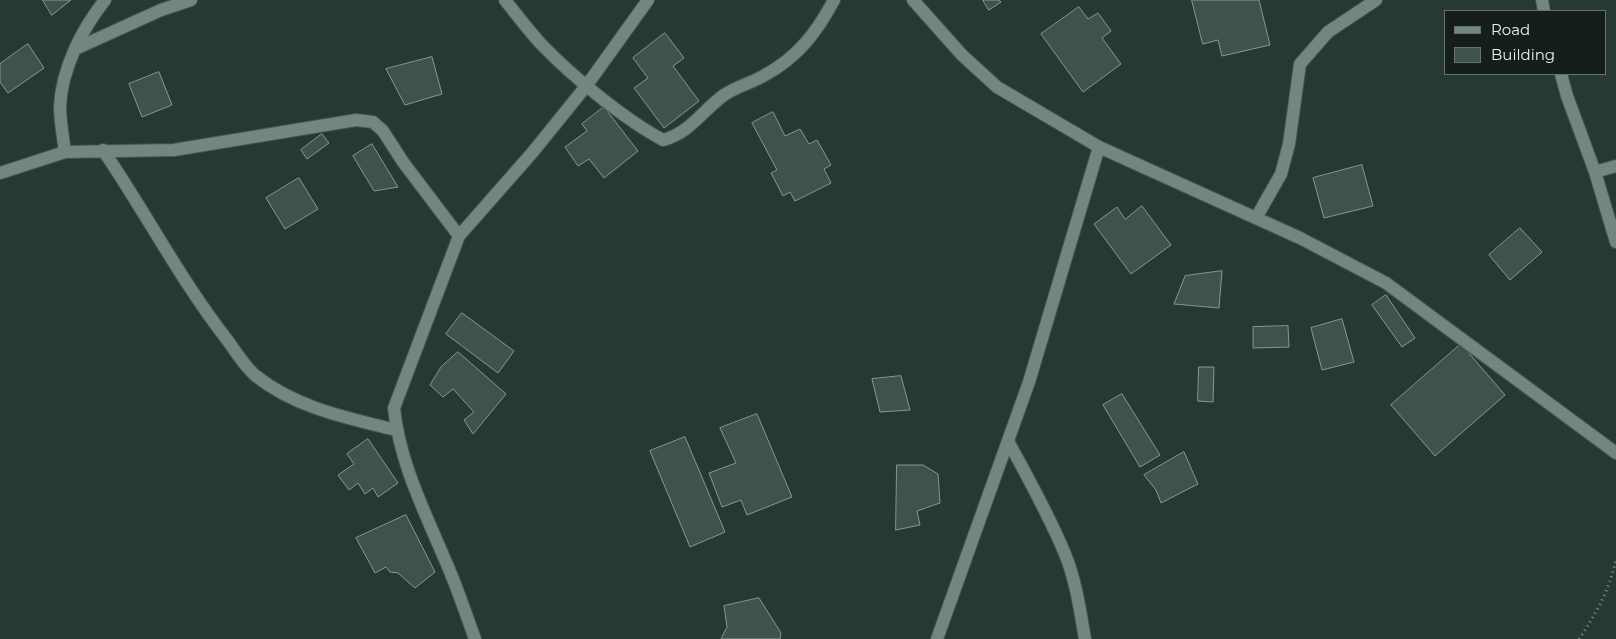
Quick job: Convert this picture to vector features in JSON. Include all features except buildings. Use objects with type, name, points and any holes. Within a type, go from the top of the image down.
[{"type":"street","points":[[65,152],[60,106],[66,77],[75,49],[94,14],[105,0]]},
{"type":"street","points":[[75,49],[161,10],[191,0]]},
{"type":"street","points":[[505,0],[542,45],[587,85],[650,133],[664,140],[677,137],[735,88],[785,64],[805,46],[834,0]]},
{"type":"street","points":[[475,639],[451,574],[418,498],[396,430],[394,408],[459,236],[532,153],[587,85],[648,0]]},
{"type":"street","points":[[915,0],[962,55],[997,87],[1099,147],[1256,218],[1386,283],[1616,453]]},
{"type":"street","points":[[1256,218],[1281,174],[1289,144],[1300,64],[1328,32],[1376,0]]},
{"type":"street","points":[[1561,75],[1595,172],[1616,242]]},
{"type":"street","points":[[0,172],[65,152],[174,150],[356,120],[373,122],[383,131],[459,236]]},
{"type":"street","points":[[937,639],[1029,382],[1099,147]]},
{"type":"street","points":[[103,150],[136,199],[209,317],[254,375],[281,393],[329,414],[396,430]]},
{"type":"street","points":[[1595,172],[1616,166]]},
{"type":"street","points":[[1008,442],[1048,515],[1066,555],[1078,597],[1085,639]]},
{"type":"path","points":[[1578,639],[1600,605],[1613,575],[1616,559]]}]
